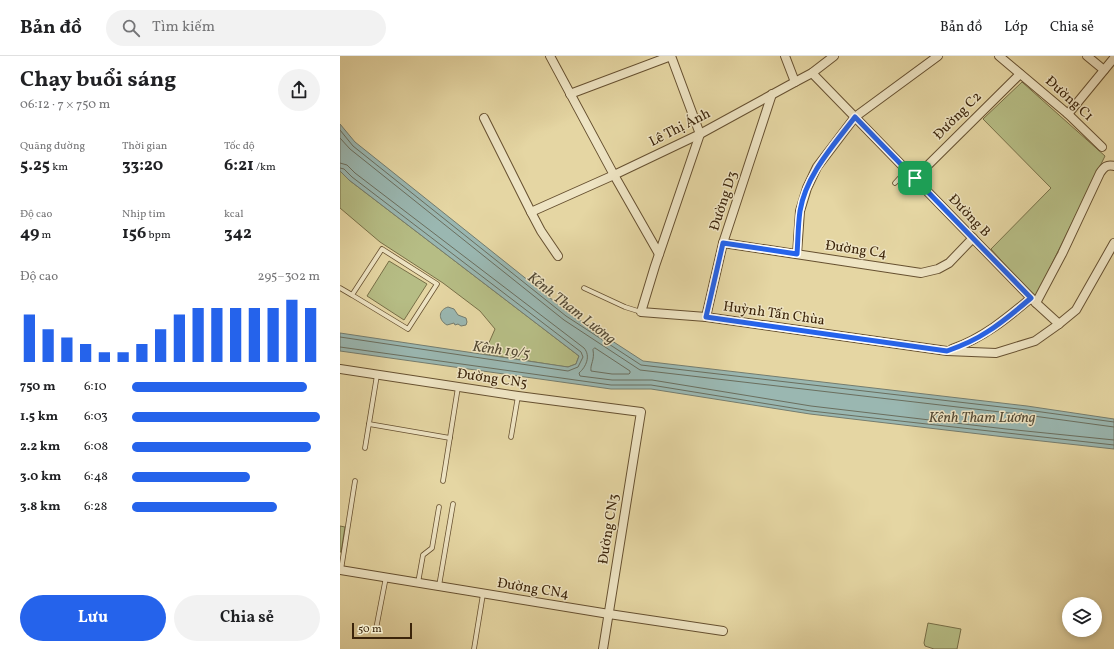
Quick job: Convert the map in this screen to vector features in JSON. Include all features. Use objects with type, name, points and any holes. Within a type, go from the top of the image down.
[{"type":"street","points":[[550,56],[614,175],[659,254]]},
{"type":"street","points":[[570,94],[671,56],[700,134],[641,312]]},
{"type":"street","points":[[785,56],[795,82]]},
{"type":"street","name":"Lê Thị Ánh","points":[[531,212],[700,134],[812,73],[834,56]]},
{"type":"street","points":[[797,254],[800,211],[807,188],[817,167],[855,117],[938,56]]},
{"type":"street","name":"Đường C1","points":[[999,56],[1068,114],[1102,147]]},
{"type":"street","points":[[1087,56],[1104,70]]},
{"type":"street","points":[[1068,114],[1114,58]]},
{"type":"street","name":"Đường B","points":[[812,73],[1059,324]]},
{"type":"street","name":"Đường C2","points":[[915,178],[1020,74]]},
{"type":"street","name":"Đường D3","points":[[706,317],[723,243],[772,94]]},
{"type":"street","points":[[484,118],[541,231],[558,256]]},
{"type":"street","points":[[1034,300],[1043,292],[1100,173],[1104,167],[1109,165],[1114,166]]},
{"type":"street","name":"Đường C4","points":[[723,243],[921,273],[938,269],[949,263],[973,238]]},
{"type":"street","name":"Huỳnh Tấn Chùa","points":[[641,312],[706,317],[947,351],[996,353],[1035,341],[1076,310],[1114,243]]},
{"type":"street","name":"Huỳnh Tấn Chùa","points":[[947,351],[986,333],[1034,300]]},
{"type":"street","name":"Đường CN5","points":[[340,369],[518,396],[641,412]]},
{"type":"street","name":"Đường CN3","points":[[603,649],[641,412]]},
{"type":"street","name":"Đường CN4","points":[[341,570],[609,614],[723,630]]},
{"type":"lane","points":[[895,183],[907,170]]},
{"type":"lane","points":[[340,288],[408,329],[437,284],[382,249],[352,294]]},
{"type":"lane","points":[[584,288],[625,308],[641,312]]},
{"type":"lane","points":[[365,448],[377,375]]},
{"type":"lane","points":[[443,481],[458,387]]},
{"type":"lane","points":[[511,437],[518,396]]},
{"type":"lane","points":[[369,424],[450,438]]},
{"type":"lane","points":[[341,570],[355,481]]},
{"type":"lane","points":[[439,586],[453,504]]},
{"type":"lane","points":[[418,583],[423,555],[432,548],[439,507]]},
{"type":"lane","points":[[376,629],[386,577]]},
{"type":"lane","points":[[474,649],[484,594]]},
{"type":"green space","points":[[1022,82],[1105,156],[1035,298],[991,249],[1051,188],[983,119]]},
{"type":"green space","points":[[340,171],[349,180],[579,356],[576,364],[568,367],[484,354],[495,329],[480,311],[443,283],[380,242],[340,208]]},
{"type":"green space","points":[[389,261],[427,284],[404,320],[367,296]]},
{"type":"green space","points":[[340,526],[345,527],[341,552],[340,552]]},
{"type":"green space","points":[[928,623],[961,629],[957,649],[934,649],[925,646],[924,643]]},
{"type":"water","name":"Kênh Tham Lương","points":[[340,124],[355,142],[569,313],[643,361],[1027,406],[1114,419],[1114,449],[810,414],[651,389],[611,389],[340,351],[340,333],[568,367],[576,364],[579,356],[349,180],[340,171]]},
{"type":"water","points":[[448,307],[454,309],[458,315],[466,318],[466,325],[455,325],[454,323],[447,325],[444,323],[440,315],[442,310]]},
{"type":"route","points":[[855,117],[915,178],[1031,298],[986,333],[947,351],[706,317],[723,243],[797,254],[800,211],[807,188],[817,167],[855,117]]},
{"type":"water label","name":"Kênh 19/5","points":[[501,351]]}]
